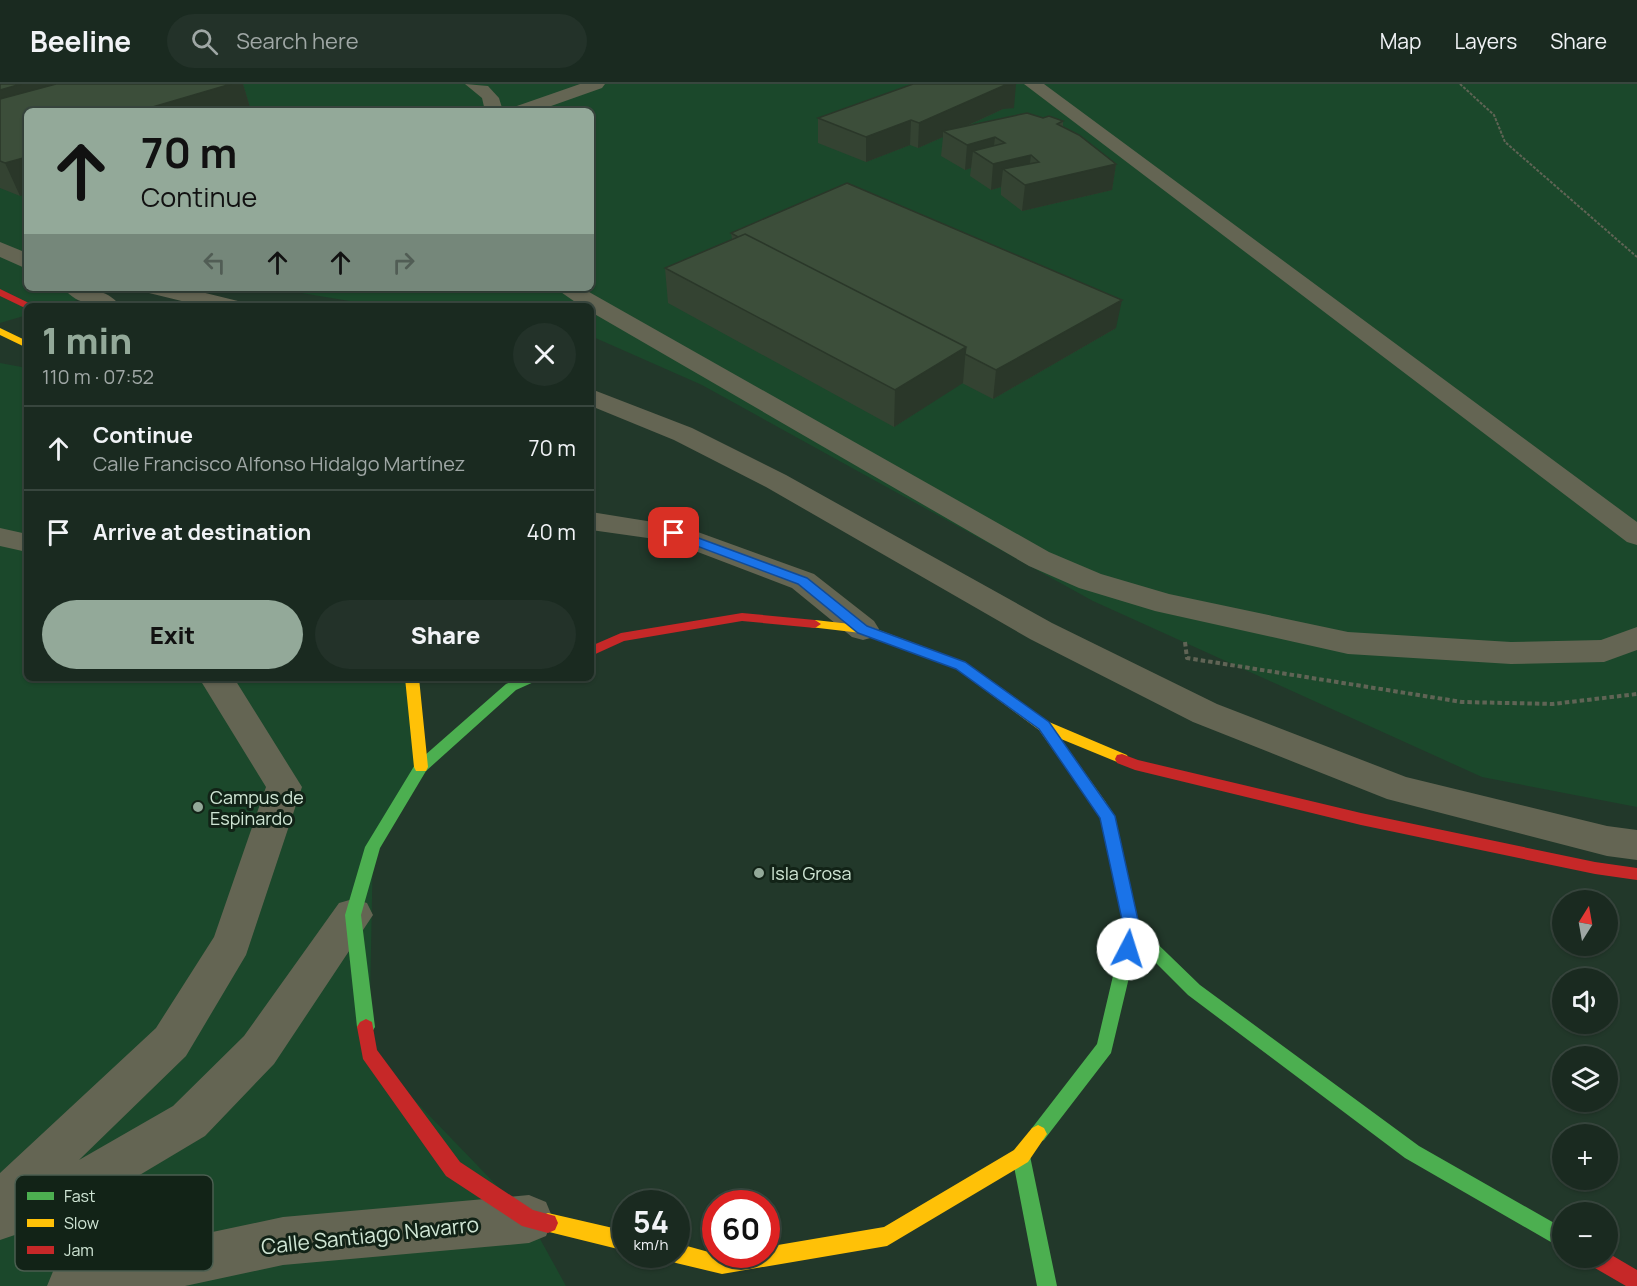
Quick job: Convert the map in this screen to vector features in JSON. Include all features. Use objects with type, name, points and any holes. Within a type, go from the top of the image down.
[{"type":"main road","points":[[0,292],[24,304]]},
{"type":"main road","points":[[0,331],[24,343]]},
{"type":"main road","points":[[594,650],[621,637],[742,617],[863,629],[960,665],[1044,726],[1135,765],[1372,822],[1595,868],[1637,874]]},
{"type":"main road","points":[[601,630],[621,637]]},
{"type":"main road","points":[[412,681],[421,767]]},
{"type":"main road","points":[[524,681],[511,687],[421,767],[373,847],[353,915],[369,1053],[453,1169],[529,1219],[612,1238]]},
{"type":"main road","points":[[780,1254],[887,1236],[1021,1156],[1105,1047],[1132,929],[1108,816],[1044,726]]},
{"type":"main road","points":[[1132,929],[1194,990],[1412,1152],[1552,1233]]},
{"type":"main road","points":[[1021,1156],[1047,1286]]},
{"type":"main road","points":[[727,1268],[740,1279]]},
{"type":"main road","points":[[1614,1268],[1637,1281]]},
{"type":"street","points":[[474,84],[485,90],[493,101],[494,108]]},
{"type":"street","points":[[528,108],[596,84]]},
{"type":"street","points":[[1033,84],[1637,537]]},
{"type":"street","points":[[0,248],[24,260]]},
{"type":"street","points":[[81,291],[103,303]]},
{"type":"street","points":[[169,291],[218,303]]},
{"type":"street","points":[[571,291],[592,303]]},
{"type":"street","points":[[594,304],[1039,559],[1090,581],[1166,604],[1348,643],[1511,652],[1604,651],[1637,638]]},
{"type":"street","points":[[594,398],[683,434],[734,460],[1041,631],[1205,713],[1400,789],[1607,841],[1637,845]]},
{"type":"street","points":[[594,521],[674,533],[803,581],[863,629]]},
{"type":"street","points":[[0,537],[24,542]]},
{"type":"street","points":[[31,1175],[171,1042],[231,944],[284,787],[224,688],[217,681]]},
{"type":"street","points":[[97,1175],[189,1121],[259,1050],[353,915]]},
{"type":"street","points":[[0,1205],[15,1191]]},
{"type":"street","points":[[0,1216],[15,1212]]},
{"type":"street","name":"Calle Santiago Navarro","points":[[213,1256],[283,1241],[529,1219]]},
{"type":"street","name":"Calle Santiago Navarro","points":[[71,1286],[142,1271]]},
{"type":"path","points":[[1460,84],[1494,115],[1505,142],[1637,257]]},
{"type":"shaded area","points":[[0,84],[1637,84],[1637,807],[1482,777],[1093,601],[702,385],[594,337],[594,303],[362,303],[289,291],[594,291],[594,108],[24,108],[24,291],[108,291],[67,303],[24,303],[24,316],[0,323]]},
{"type":"shaded area","name":"Campus de Espinardo","points":[[0,363],[24,367],[24,681],[412,681],[421,767],[373,847],[369,1053],[529,1219],[566,1286],[0,1286]]},
{"type":"building","points":[[0,84],[21,84],[0,90]]},
{"type":"building","points":[[56,84],[231,84],[149,108],[24,108],[24,158],[5,163],[0,161],[0,99]]},
{"type":"building","points":[[913,84],[1016,84],[1005,85],[919,123],[911,120],[866,137],[818,118]]},
{"type":"building","points":[[1027,113],[1043,118],[1049,116],[1063,121],[1057,124],[1079,135],[1116,164],[1025,185],[1003,169],[1039,162],[1031,155],[993,164],[973,151],[1005,143],[995,137],[967,145],[943,131]]},
{"type":"building","points":[[847,183],[1122,300],[996,370],[965,354],[966,347],[745,234],[738,237],[731,233]]},
{"type":"building","points":[[745,234],[966,347],[895,390],[665,268]]},
{"type":"traffic: fast","points":[[366,1027],[353,915],[373,847],[421,767],[511,687],[524,681]]},
{"type":"traffic: fast","points":[[1038,1134],[1105,1047],[1132,929],[1108,816],[1100,805]]},
{"type":"traffic: fast","points":[[1132,929],[1194,990],[1412,1152],[1552,1233]]},
{"type":"traffic: fast","points":[[1021,1156],[1047,1286]]},
{"type":"traffic: slow","points":[[0,331],[24,343]]},
{"type":"traffic: slow","points":[[815,624],[863,629],[960,665],[1044,726],[1122,759]]},
{"type":"traffic: slow","points":[[412,681],[421,767]]},
{"type":"traffic: slow","points":[[1044,726],[1100,805]]},
{"type":"traffic: slow","points":[[690,1256],[722,1264],[887,1236],[1021,1156],[1038,1134]]},
{"type":"traffic: slow","points":[[548,1223],[612,1238]]},
{"type":"traffic: jam","points":[[0,292],[24,304]]},
{"type":"traffic: jam","points":[[594,650],[621,637],[742,617],[815,624]]},
{"type":"traffic: jam","points":[[1122,759],[1135,765],[1361,819],[1595,868],[1637,874]]},
{"type":"traffic: jam","points":[[366,1027],[369,1053],[453,1169],[529,1219],[548,1223]]},
{"type":"traffic: jam","points":[[1614,1268],[1637,1281]]},
{"type":"place","name":"Campus de Espinardo","points":[[198,807]]},
{"type":"place","name":"Isla Grosa","points":[[759,873]]},
{"type":"route","points":[[674,533],[803,581],[863,629],[960,665],[1044,726],[1108,816],[1132,929],[1128,949]]}]
